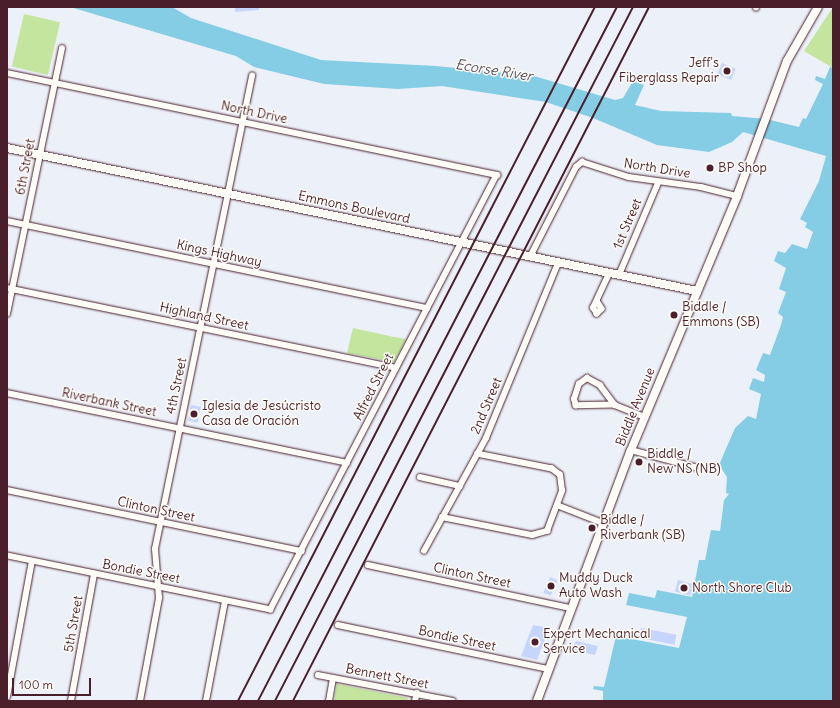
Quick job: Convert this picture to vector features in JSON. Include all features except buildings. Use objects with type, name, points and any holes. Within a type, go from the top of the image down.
[{"type":"main road","name":"Biddle Avenue","points":[[537,701],[644,417],[737,196],[794,47],[818,7]]},
{"type":"main road","name":"Emmons Boulevard","points":[[7,148],[461,242],[558,264],[697,291]]},
{"type":"street","name":"6th Street","points":[[7,314],[10,288],[25,225],[62,49]]},
{"type":"street","name":"North Drive","points":[[7,73],[497,175]]},
{"type":"street","name":"4th Street","points":[[140,701],[159,587],[155,549],[252,76]]},
{"type":"street","name":"North Drive","points":[[530,258],[576,167],[582,162],[623,176],[701,187],[737,196]]},
{"type":"street","name":"Alfred Street","points":[[271,610],[497,175]]},
{"type":"street","name":"1st Street","points":[[619,275],[658,182]]},
{"type":"street","name":"Kings Highway","points":[[7,221],[427,308]]},
{"type":"street","name":"2nd Street","points":[[424,551],[477,454],[558,264]]},
{"type":"street","points":[[597,302],[609,273]]},
{"type":"street","name":"Highland Street","points":[[10,288],[396,368]]},
{"type":"street","points":[[615,405],[582,408],[576,406],[574,398],[579,384],[592,379],[615,405],[644,417]]},
{"type":"street","name":"Riverbank Street","points":[[7,392],[347,463]]},
{"type":"street","points":[[632,450],[695,467]]},
{"type":"street","points":[[442,518],[536,536],[547,531],[557,505],[563,482],[554,470],[477,454]]},
{"type":"street","points":[[420,477],[460,486]]},
{"type":"street","name":"Clinton Street","points":[[7,490],[302,551]]},
{"type":"street","points":[[557,505],[603,523]]},
{"type":"street","name":"Bondie Street","points":[[7,556],[271,610]]},
{"type":"street","points":[[7,697],[32,561]]},
{"type":"street","name":"Clinton Street","points":[[368,565],[571,608]]},
{"type":"street","name":"5th Street","points":[[72,701],[94,574]]},
{"type":"street","points":[[206,701],[225,601]]},
{"type":"street","name":"Bondie Street","points":[[338,625],[548,670]]},
{"type":"street","name":"Bennett Street","points":[[318,675],[453,701]]},
{"type":"street","points":[[329,701],[333,678]]},
{"type":"street","points":[[415,701],[417,693]]},
{"type":"green space","points":[[833,7],[833,68],[804,51]]},
{"type":"green space","points":[[24,14],[60,22],[48,75],[12,67]]},
{"type":"green space","points":[[353,328],[406,339],[394,362],[347,353]]},
{"type":"green space","points":[[337,684],[408,698],[407,701],[334,701]]},
{"type":"water","points":[[70,7],[172,7],[191,18],[321,60],[436,66],[534,76],[615,100],[623,98],[633,81],[644,85],[635,105],[661,111],[731,113],[732,116],[766,119],[799,127],[803,118],[806,119],[823,84],[815,80],[816,76],[825,79],[830,67],[833,68],[833,701],[603,701],[603,691],[593,689],[594,686],[604,687],[616,636],[679,648],[687,617],[626,605],[629,593],[655,598],[657,590],[692,597],[699,560],[705,560],[711,530],[720,531],[724,500],[729,494],[726,493],[727,477],[719,465],[735,428],[748,416],[756,419],[761,394],[749,389],[753,378],[764,382],[765,375],[756,370],[763,353],[770,355],[783,317],[778,313],[786,292],[779,289],[786,268],[774,261],[778,251],[785,253],[792,244],[807,249],[813,232],[805,227],[807,223],[800,219],[819,181],[826,156],[743,132],[732,142],[709,152],[657,145],[593,118],[546,102],[442,86],[398,89],[324,84],[254,67],[236,56]]},
{"type":"railway","points":[[238,701],[595,7]]},
{"type":"railway","points":[[258,701],[617,7]]},
{"type":"railway","points":[[275,701],[633,7]]},
{"type":"railway","points":[[293,701],[649,7]]},
{"type":"place","name":"Jeff's Fiberglass Repair","points":[[727,71]]},
{"type":"place","name":"BP Shop","points":[[710,168]]},
{"type":"place","name":"Biddle / Emmons (SB)","points":[[674,315]]},
{"type":"place","name":"Iglesia de Jesúcristo Casa de Oración","points":[[194,414]]},
{"type":"place","name":"Biddle / New NS (NB)","points":[[639,462]]},
{"type":"place","name":"Biddle / Riverbank (SB)","points":[[592,528]]},
{"type":"place","name":"Muddy Duck Auto Wash","points":[[551,586]]},
{"type":"place","name":"North Shore Club","points":[[684,588]]},
{"type":"place","name":"Expert Mechanical Service","points":[[535,642]]},
{"type":"water label","name":"Ecorse River","points":[[494,70]]}]
